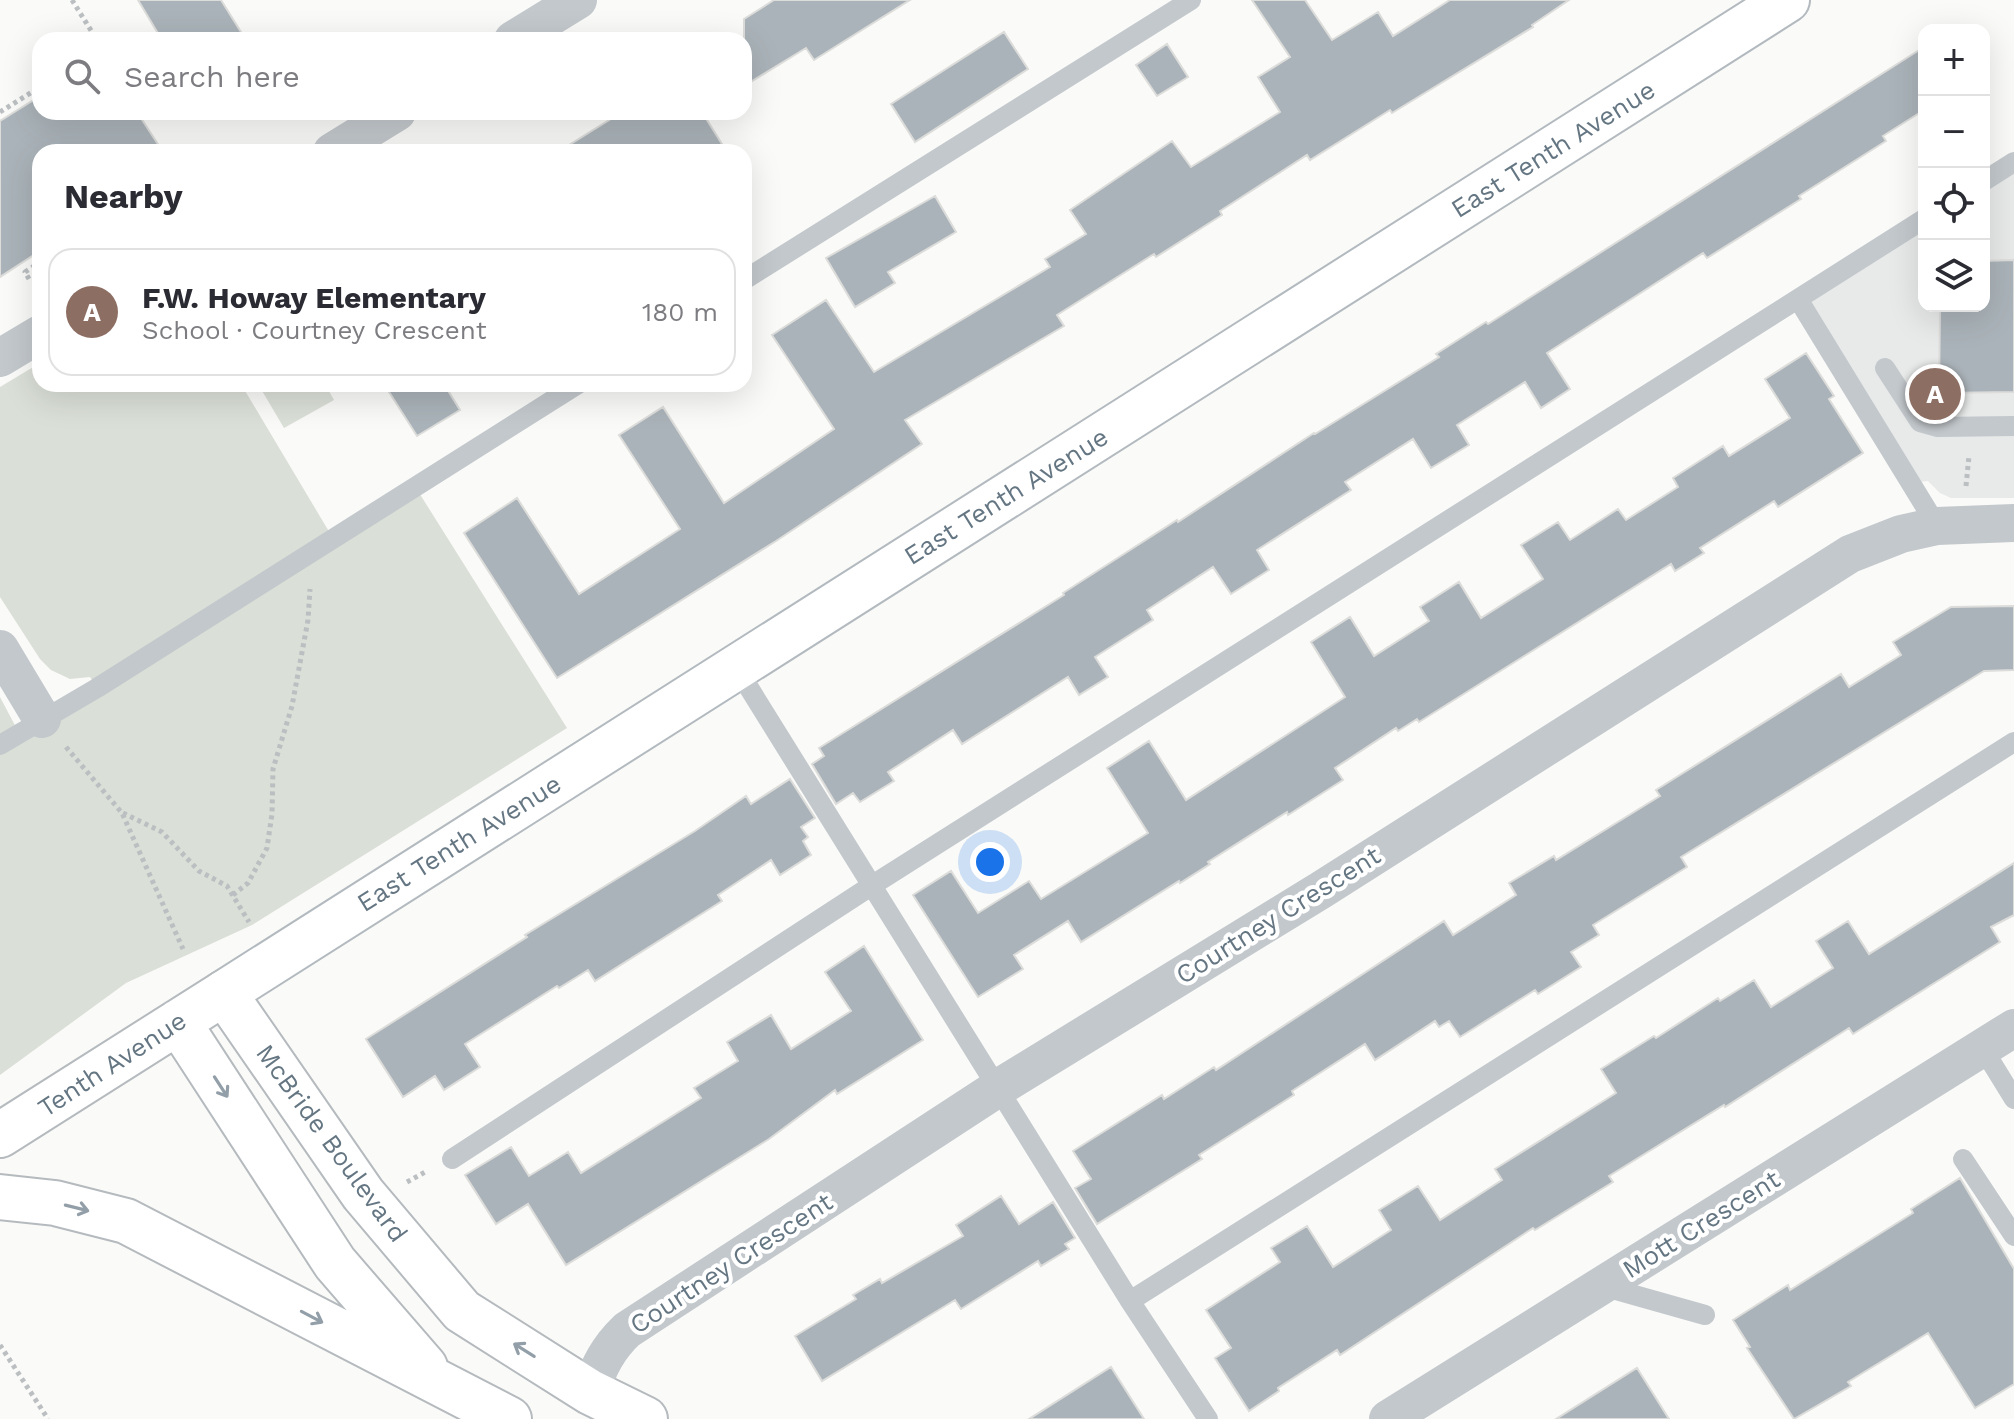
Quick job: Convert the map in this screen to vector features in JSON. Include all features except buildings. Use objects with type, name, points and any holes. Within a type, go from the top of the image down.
[{"type":"main road","name":"East Tenth Avenue","points":[[224,993],[1787,0]]},
{"type":"main road","name":"Tenth Avenue","points":[[0,1135],[224,993]]},
{"type":"main road","name":"McBride Boulevard","points":[[224,993],[363,1194],[462,1311],[590,1392],[645,1419]]},
{"type":"main road","points":[[178,1022],[335,1263],[441,1385]]},
{"type":"main road","points":[[0,1197],[55,1203],[126,1221],[509,1419]]},
{"type":"street","points":[[526,32],[578,0]]},
{"type":"street","points":[[345,144],[384,120]]},
{"type":"street","points":[[0,358],[32,339]]},
{"type":"street","name":"Courtney Crescent","points":[[590,1392],[599,1364],[627,1330],[998,1088],[1321,890],[1850,554],[1901,534],[1937,526],[2014,523]]},
{"type":"street","points":[[0,649],[42,719]]},
{"type":"street","name":"Mott Crescent","points":[[1388,1419],[1998,1038]]},
{"type":"lane","points":[[752,275],[1191,0]]},
{"type":"lane","points":[[1990,177],[2014,162]]},
{"type":"lane","points":[[452,1159],[871,886],[1918,223]]},
{"type":"lane","points":[[1798,299],[1937,526]]},
{"type":"lane","points":[[1885,368],[1920,422],[1938,427],[2014,426]]},
{"type":"lane","points":[[0,745],[97,688],[565,392]]},
{"type":"lane","points":[[736,667],[1130,1301],[1208,1419]]},
{"type":"lane","points":[[1130,1301],[2014,742]]},
{"type":"lane","points":[[1998,1038],[2014,1099]]},
{"type":"lane","points":[[1963,1159],[2014,1236]]},
{"type":"lane","points":[[1602,1286],[1705,1315]]},
{"type":"path","points":[[72,0],[92,32]]},
{"type":"path","points":[[0,112],[32,92]]},
{"type":"path","points":[[29,279],[25,272],[32,267]]},
{"type":"path","points":[[1964,494],[1969,464]]},
{"type":"path","points":[[233,895],[248,883],[258,867],[271,831],[273,769],[292,706],[310,607],[310,586],[297,563]]},
{"type":"path","points":[[42,719],[122,813],[183,949]]},
{"type":"path","points":[[122,813],[162,832],[199,871],[227,886],[249,922]]},
{"type":"path","points":[[0,1345],[48,1419]]},
{"type":"shaded area","points":[[2014,162],[2014,498],[1951,498],[1940,493],[1928,481],[1910,483],[1798,299],[1918,223],[1918,312],[1990,312],[1990,177]]},
{"type":"shaded area","points":[[32,368],[32,392],[246,392],[334,540],[416,488],[567,728],[252,925],[126,983],[0,1075],[0,697],[19,733],[97,688],[90,677],[70,679],[51,670],[40,659],[0,597],[0,387]]},
{"type":"shaded area","points":[[263,392],[330,392],[334,400],[284,428]]},
{"type":"place","name":"F.W. Howay Elementary","points":[[1935,394]]}]
